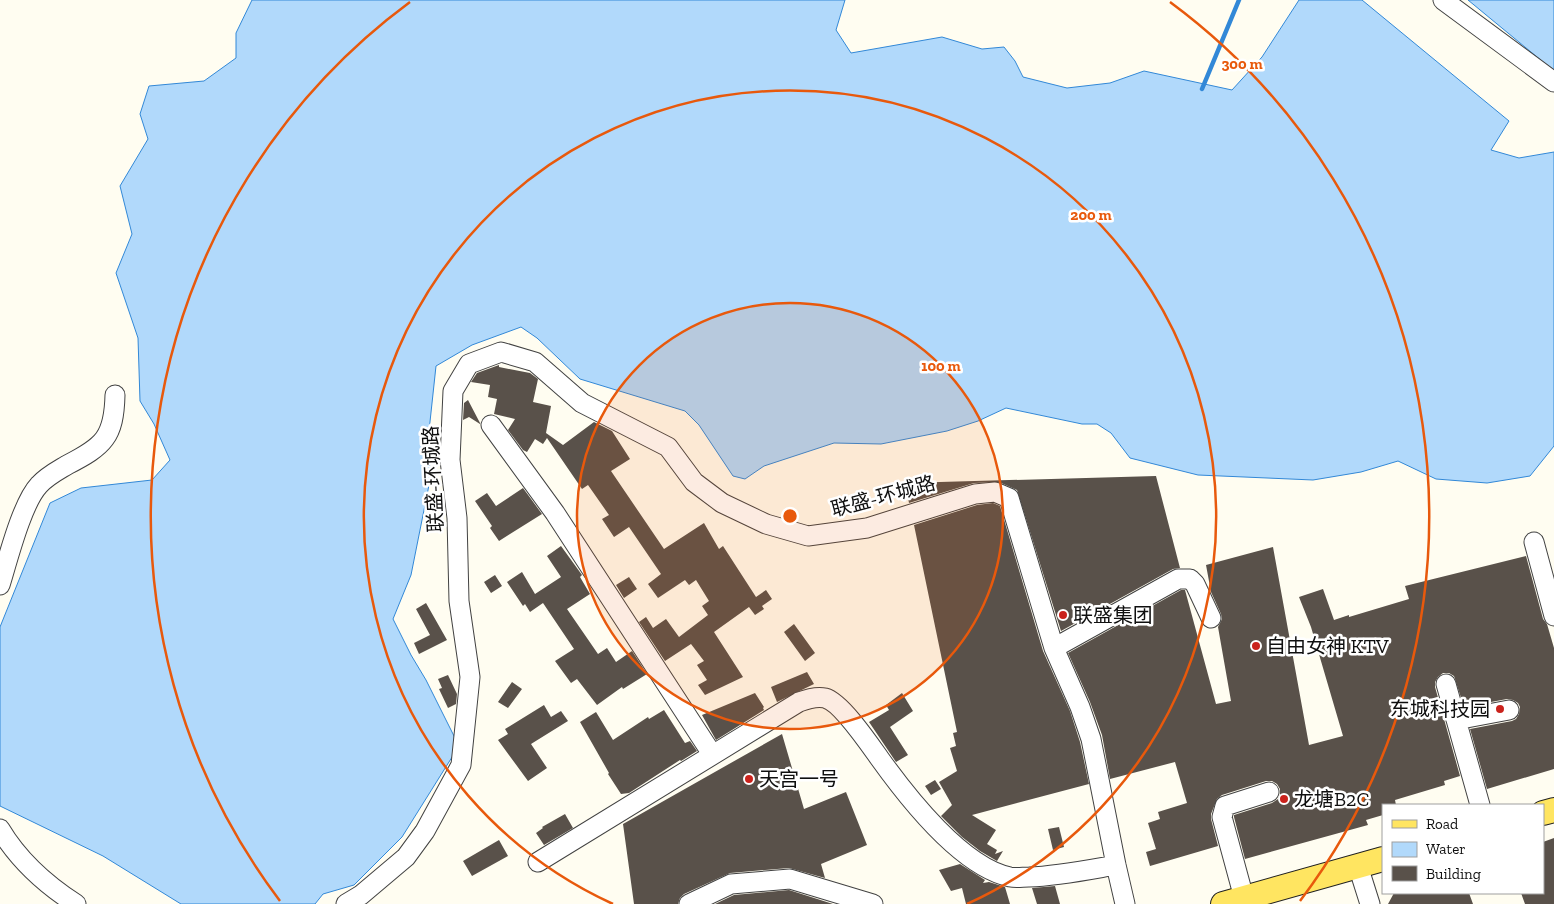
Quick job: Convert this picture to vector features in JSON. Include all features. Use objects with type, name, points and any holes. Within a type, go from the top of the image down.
[{"type":"main road","points":[[1234,901],[1382,859]]},
{"type":"street","points":[[1442,0],[1554,82]]},
{"type":"street","name":"联盛-环城路","points":[[346,904],[361,895],[406,857],[425,831],[461,765],[470,677],[459,601],[457,518],[450,460],[453,391],[469,364],[501,352],[535,362],[582,403],[668,447],[694,482],[722,503],[766,524],[808,536],[838,533],[867,528],[975,494],[995,492],[1009,498],[1054,648],[1091,739],[1116,865],[1126,903]]},
{"type":"street","points":[[0,585],[29,498],[38,485],[50,474],[83,457],[98,446],[109,434],[115,416],[115,394]]},
{"type":"street","points":[[491,425],[555,513],[712,754]]},
{"type":"street","points":[[1534,542],[1554,616]]},
{"type":"street","points":[[1054,648],[1178,579],[1190,579],[1195,584],[1210,618]]},
{"type":"street","points":[[1446,684],[1480,804]]},
{"type":"street","points":[[538,862],[799,702],[811,698],[825,698],[838,706],[847,716],[911,799],[935,826],[974,861],[993,871],[1012,877],[1063,874],[1116,865]]},
{"type":"street","points":[[1456,720],[1509,710]]},
{"type":"street","points":[[1234,901],[1222,817],[1223,810],[1225,806],[1269,792]]},
{"type":"street","points":[[0,829],[19,857],[41,879],[76,904]]},
{"type":"street","points":[[1358,866],[1370,904]]},
{"type":"street","points":[[689,904],[732,884],[790,879],[874,904]]},
{"type":"water","points":[[252,0],[845,0],[836,30],[851,53],[942,37],[982,49],[1004,47],[1015,61],[1023,77],[1067,88],[1110,83],[1144,71],[1232,90],[1262,57],[1299,0],[1362,0],[1509,121],[1491,150],[1519,158],[1554,152],[1554,446],[1530,476],[1487,483],[1436,479],[1398,461],[1361,472],[1313,480],[1198,475],[1130,458],[1111,433],[1097,424],[1082,424],[1006,408],[978,421],[947,431],[881,444],[834,443],[764,466],[745,479],[733,476],[699,425],[685,411],[580,379],[537,338],[521,327],[472,345],[436,366],[429,431],[430,480],[411,575],[393,619],[459,746],[402,837],[354,885],[323,894],[315,904],[181,904],[103,856],[0,806],[0,627],[50,503],[81,488],[152,480],[170,460],[154,424],[140,401],[138,338],[116,273],[132,234],[120,186],[148,139],[140,114],[149,86],[204,81],[236,58],[236,33]]},
{"type":"water","points":[[1468,0],[1554,0],[1554,71]]},
{"type":"building","points":[[499,365],[499,367],[530,373],[538,379],[533,402],[551,406],[546,433],[563,445],[594,422],[612,431],[630,459],[611,471],[664,549],[704,523],[719,549],[723,546],[756,597],[766,590],[772,599],[762,606],[764,609],[755,615],[749,607],[714,632],[743,677],[705,695],[698,685],[707,680],[697,665],[704,661],[691,644],[665,661],[639,622],[646,617],[653,628],[666,619],[679,637],[708,615],[702,606],[709,601],[696,580],[689,585],[685,580],[658,598],[648,584],[661,574],[629,527],[614,537],[602,519],[609,515],[588,485],[582,489],[547,438],[543,444],[535,439],[527,452],[523,450],[508,430],[515,419],[494,414],[497,399],[488,397],[490,385],[471,382],[477,373]]},
{"type":"building","points":[[468,400],[480,424],[469,417],[463,420],[464,403]]},
{"type":"building","points":[[1156,476],[1180,568],[1173,569],[1061,631],[1017,490],[999,482],[974,483],[909,503],[905,483]]},
{"type":"building","points":[[523,488],[542,514],[499,541],[490,528],[492,526],[475,501],[487,493],[496,506]]},
{"type":"building","points":[[993,503],[1000,506],[1043,651],[1070,711],[1080,742],[1089,784],[972,815],[996,830],[987,844],[997,850],[995,854],[1003,851],[997,861],[962,837],[941,816],[952,805],[939,782],[957,771],[950,748],[956,746],[953,733],[957,732],[914,525],[977,505]]},
{"type":"building","points":[[561,546],[582,575],[580,577],[590,594],[567,609],[598,654],[607,648],[616,662],[632,651],[647,674],[623,689],[622,687],[597,705],[577,679],[571,683],[555,661],[574,649],[543,603],[530,612],[525,604],[523,606],[507,582],[522,572],[535,594],[561,577],[547,556]]},
{"type":"building","points":[[1273,547],[1309,745],[1343,736],[1311,627],[1299,597],[1323,589],[1334,620],[1409,599],[1405,586],[1526,556],[1543,619],[1547,624],[1554,648],[1554,769],[1487,789],[1470,729],[1512,721],[1519,714],[1520,707],[1518,703],[1507,699],[1464,707],[1454,676],[1449,673],[1443,673],[1435,682],[1435,687],[1460,776],[1444,781],[1445,785],[1395,800],[1396,804],[1382,804],[1382,815],[1366,820],[1368,825],[1245,859],[1234,815],[1272,803],[1278,799],[1280,789],[1277,784],[1272,781],[1266,781],[1222,795],[1217,799],[1211,819],[1218,846],[1150,866],[1146,852],[1156,849],[1148,823],[1160,819],[1158,812],[1187,803],[1175,762],[1110,779],[1102,735],[1090,702],[1068,653],[1181,590],[1185,590],[1216,704],[1231,701],[1218,627],[1222,619],[1211,592],[1206,565]]},
{"type":"building","points":[[495,575],[502,586],[491,593],[484,582]]},
{"type":"building","points":[[629,577],[637,589],[624,598],[616,585]]},
{"type":"building","points":[[426,603],[447,640],[419,654],[414,643],[430,635],[416,609]]},
{"type":"building","points":[[794,624],[815,653],[805,661],[784,632]]},
{"type":"building","points":[[807,672],[814,684],[777,702],[771,687]]},
{"type":"building","points":[[448,675],[457,694],[456,704],[448,708],[439,689],[442,688],[438,679]]},
{"type":"building","points":[[512,682],[522,689],[508,708],[498,702]]},
{"type":"building","points":[[755,693],[764,710],[716,740],[702,715]]},
{"type":"building","points":[[902,693],[913,711],[890,727],[908,755],[896,762],[869,722],[889,710],[886,705]]},
{"type":"building","points":[[544,705],[551,717],[561,711],[568,721],[531,744],[547,768],[528,781],[498,740],[508,734],[505,729]]},
{"type":"building","points":[[664,710],[685,743],[690,741],[697,751],[629,793],[621,794],[580,722],[596,712],[613,740],[648,717],[649,719]]},
{"type":"building","name":"天宫一号","points":[[782,734],[804,809],[846,792],[867,845],[821,864],[825,878],[789,868],[730,873],[684,894],[678,904],[634,904],[623,824]]},
{"type":"building","points":[[935,780],[941,789],[931,795],[925,786]]},
{"type":"building","points":[[565,814],[573,828],[544,845],[536,833],[542,827]]},
{"type":"building","points":[[1059,827],[1064,847],[1053,850],[1048,829]]},
{"type":"building","points":[[1554,838],[1554,904],[1525,904],[1521,894],[1544,894],[1544,842]]},
{"type":"building","points":[[499,840],[508,856],[472,876],[463,861]]},
{"type":"building","points":[[960,864],[985,880],[983,883],[989,882],[1005,887],[1010,904],[966,904],[962,888],[951,891],[939,870]]},
{"type":"building","points":[[1055,886],[1060,904],[1037,904],[1032,888]]},
{"type":"building","points":[[789,890],[833,904],[715,904],[734,895]]},
{"type":"building","points":[[1393,894],[1469,894],[1473,904],[1388,904]]},
{"type":"waterway","points":[[1202,89],[1239,0]]},
{"type":"place","name":"联盛集团","points":[[1063,615]]},
{"type":"place","name":"自由女神 KTV","points":[[1256,646]]},
{"type":"place","name":"东城科技园","points":[[1500,709]]},
{"type":"place","name":"天宫一号","points":[[749,779]]},
{"type":"place","name":"龙塘B2C","points":[[1284,799]]}]
